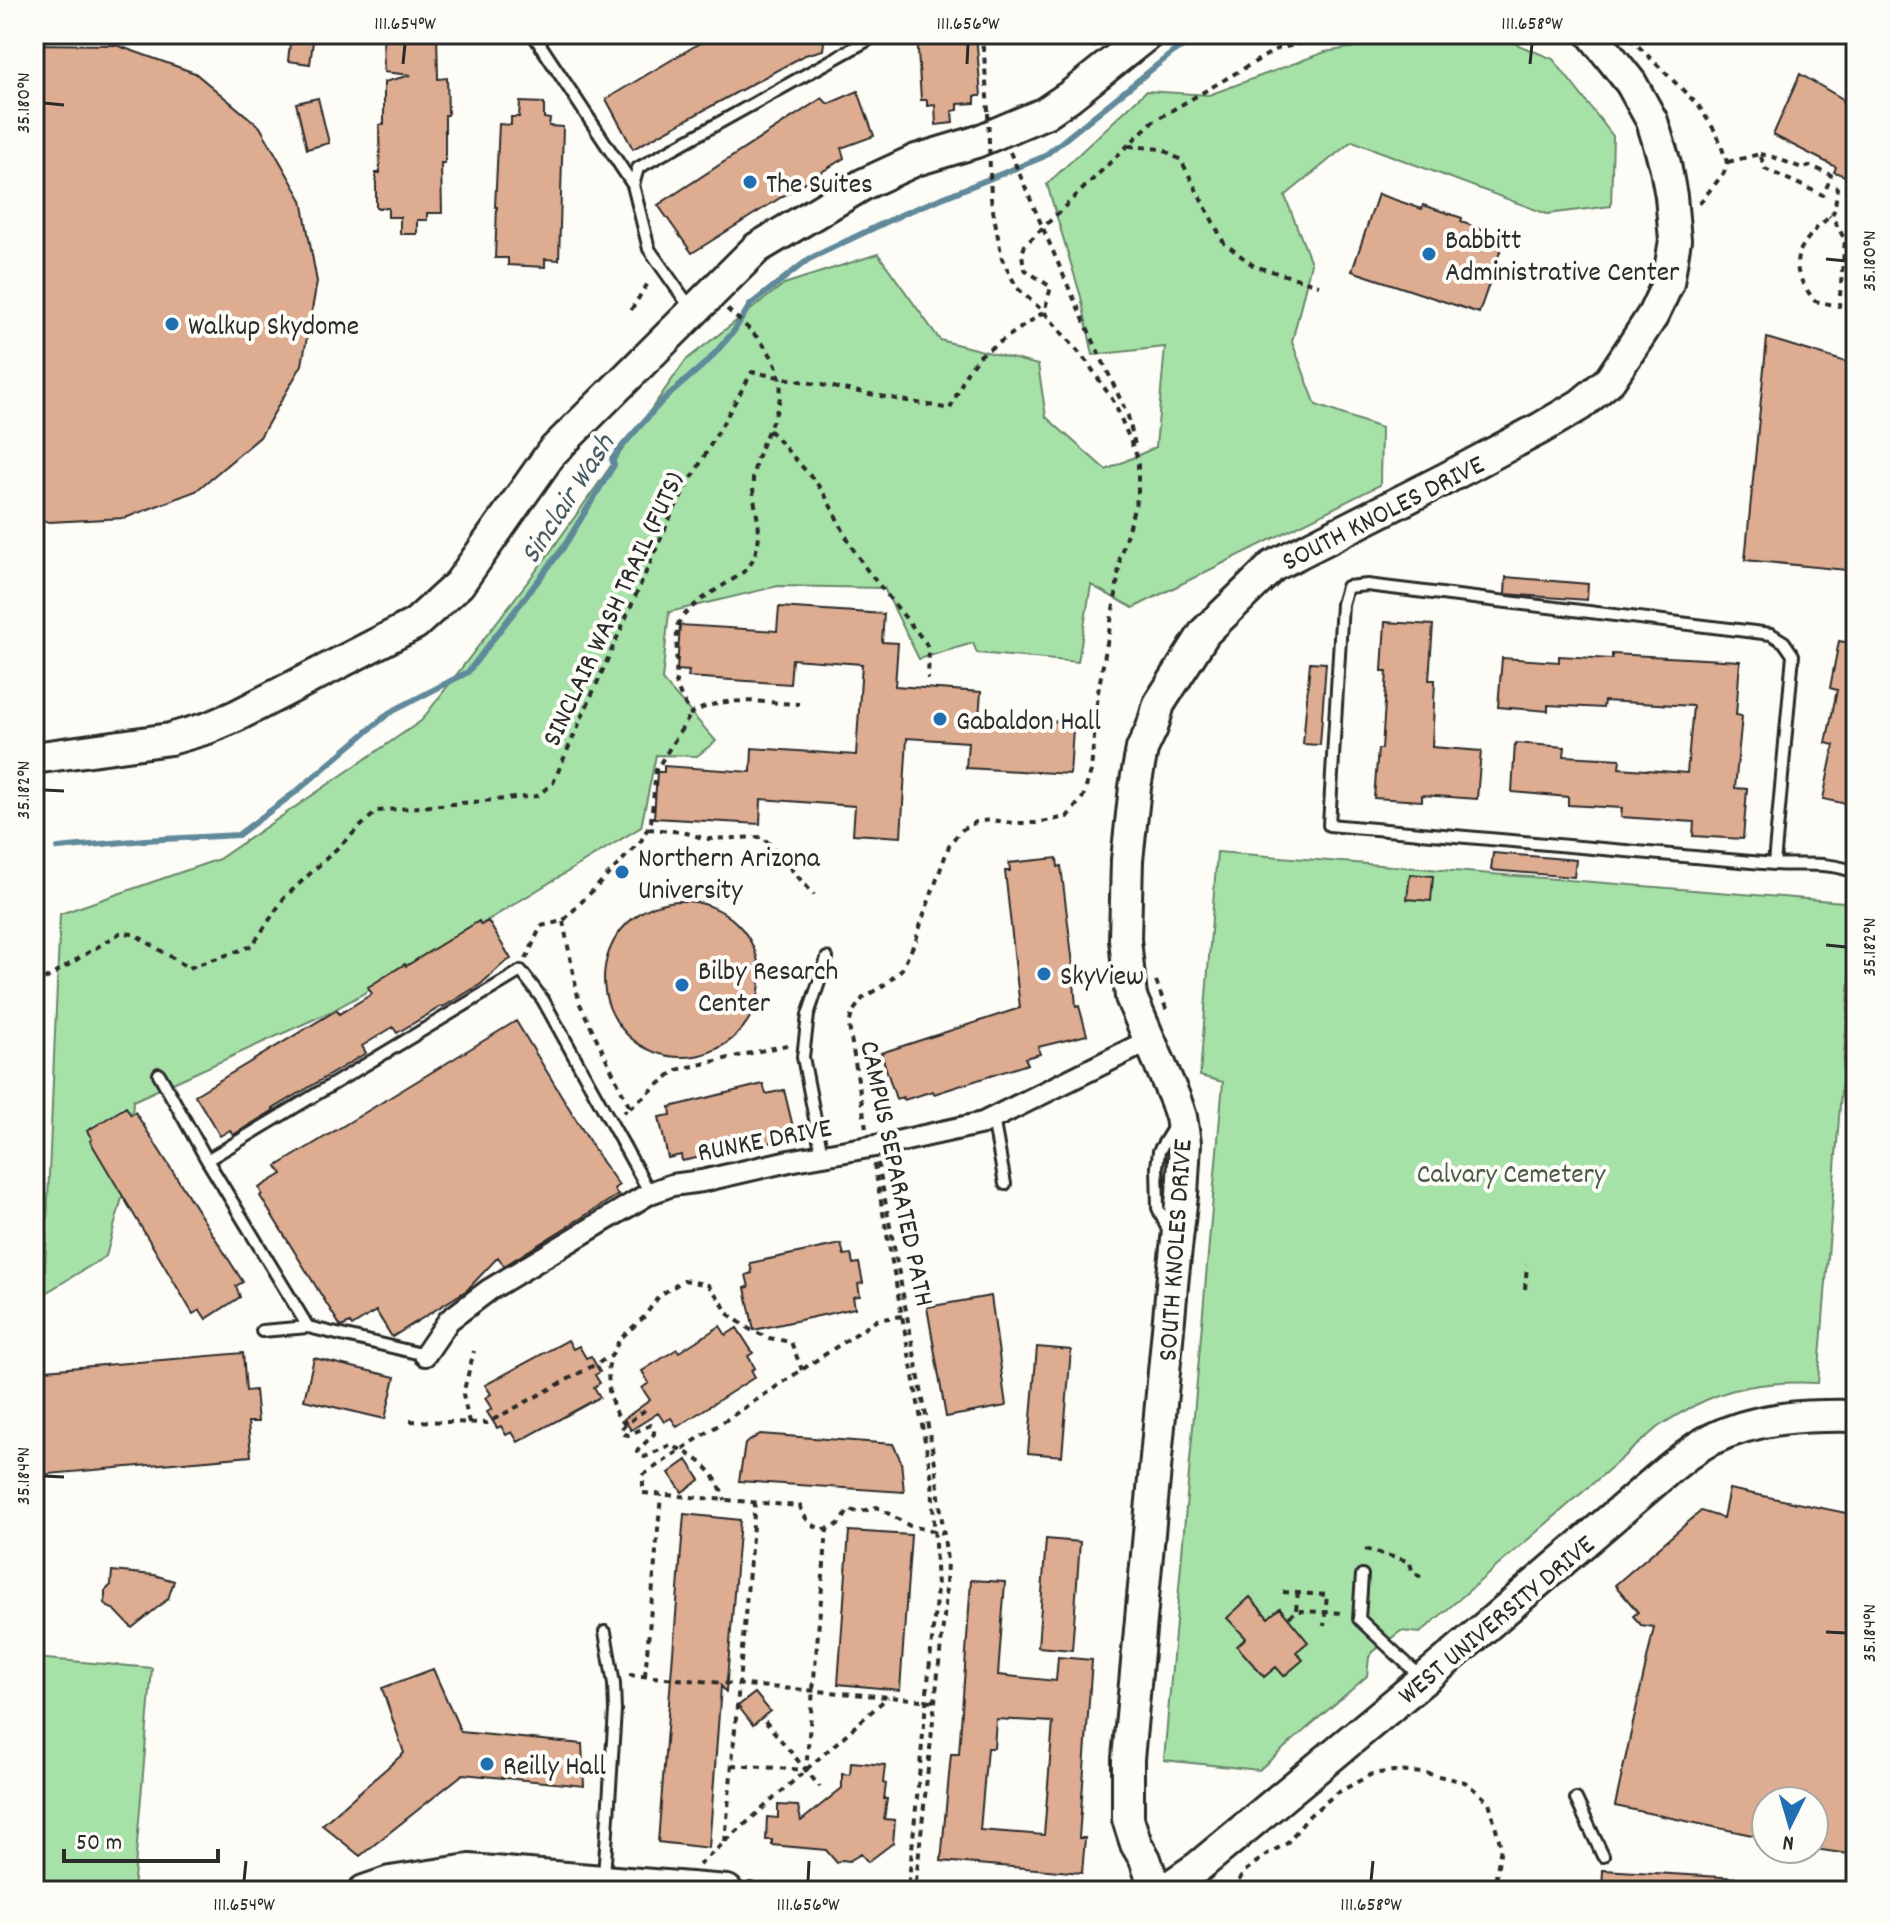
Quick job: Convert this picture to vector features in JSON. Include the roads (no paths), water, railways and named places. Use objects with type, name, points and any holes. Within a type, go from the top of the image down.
[{"type":"street","points":[[34,758],[188,735],[236,716],[415,624],[459,584],[552,452],[757,248],[864,184],[916,160],[976,142],[1045,113],[1148,34]]},
{"type":"street","name":"SOUTH KNOLES DRIVE","points":[[1156,1891],[1128,1819],[1128,1759],[1185,1143],[1181,1117],[1131,997],[1125,939],[1127,860],[1142,749],[1159,704],[1205,632],[1273,566],[1458,472],[1580,405],[1610,380],[1653,315],[1668,283],[1675,240],[1665,164],[1652,121],[1631,83],[1592,34]]},
{"type":"street","name":"RUNKE DRIVE","points":[[425,1355],[449,1320],[489,1290],[650,1193],[672,1185],[983,1123],[1148,1041]]},
{"type":"street","name":"WEST UNIVERSITY DRIVE","points":[[1163,1891],[1198,1867],[1669,1469],[1708,1440],[1756,1423],[1802,1416],[1856,1416]]},
{"type":"street","points":[[364,1891],[390,1882],[469,1870],[603,1886],[727,1891]]},
{"type":"lane","points":[[533,34],[633,185],[649,249],[692,310]]},
{"type":"lane","points":[[633,185],[638,168],[868,40]]},
{"type":"lane","points":[[1774,864],[1793,655],[1784,642],[1771,634],[1756,632],[1367,585],[1347,587],[1342,604],[1329,825],[1774,864],[1844,867],[1856,873]]},
{"type":"lane","points":[[822,1155],[803,1057],[808,1015],[827,958]]},
{"type":"lane","points":[[207,1160],[521,971],[543,1000],[650,1193]]},
{"type":"lane","points":[[159,1074],[308,1327]]},
{"type":"lane","points":[[993,1118],[1005,1184]]},
{"type":"lane","points":[[262,1331],[308,1327],[425,1355]]},
{"type":"lane","points":[[1362,1575],[1359,1619],[1423,1680]]},
{"type":"lane","points":[[603,1886],[615,1711],[605,1632]]},
{"type":"lane","points":[[1576,1799],[1603,1856]]},
{"type":"waterway","name":"Sinclair Wash","points":[[58,848],[238,835],[297,791],[389,713],[468,672],[563,548],[614,465],[612,459],[618,451],[662,401],[709,360],[734,331],[750,305],[809,259],[905,213],[1043,157],[1177,49],[1214,34]]},
{"type":"place","name":"The Suites","points":[[750,182]]},
{"type":"place","name":"Babbitt Administrative Center","points":[[1429,254]]},
{"type":"place","name":"Walkup Skydome","points":[[172,324]]},
{"type":"place","name":"Gabaldon Hall","points":[[940,719]]},
{"type":"place","name":"Northern Arizona University","points":[[622,872]]},
{"type":"place","name":"SkyView","points":[[1044,974]]},
{"type":"place","name":"Bilby Resarch Center","points":[[682,985]]},
{"type":"place","name":"Reilly Hall","points":[[487,1764]]},
{"type":"park label","name":"Calvary Cemetery","points":[[1511,1172]]}]
